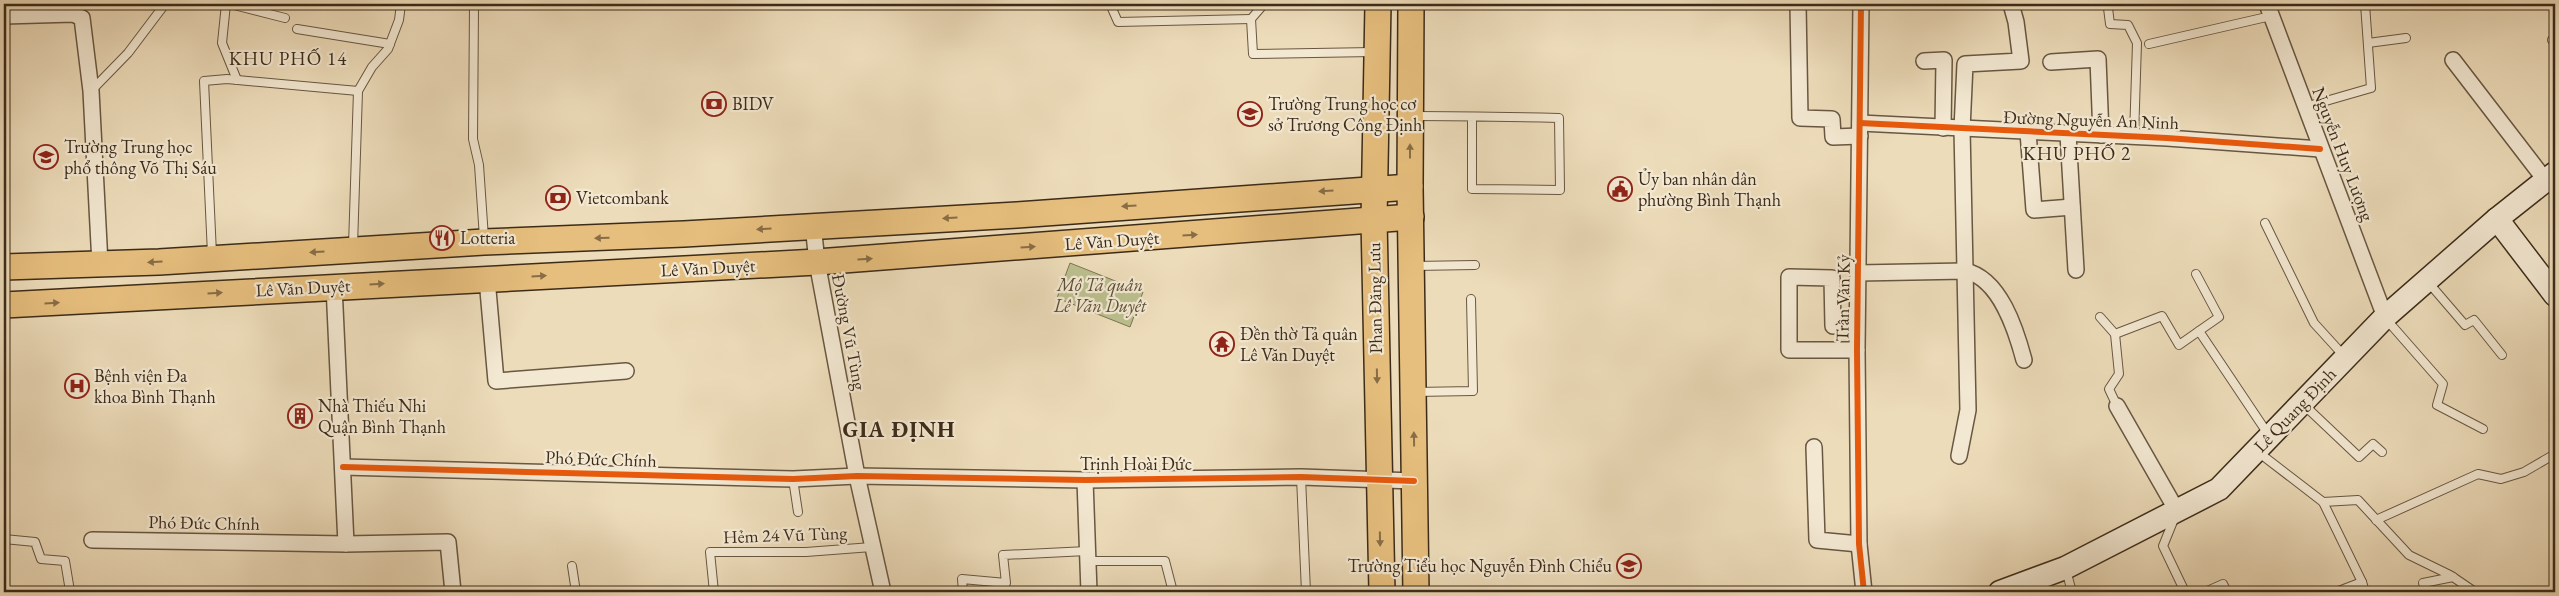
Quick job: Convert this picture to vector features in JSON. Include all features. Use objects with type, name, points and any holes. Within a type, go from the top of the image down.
[{"type":"main road","name":"Phan Đăng Lưu","points":[[1378,4],[1374,220],[1382,592]]},
{"type":"main road","name":"Phan Đăng Lưu","points":[[1411,4],[1410,217],[1416,592]]},
{"type":"main road","name":"Lê Quang Định","points":[[2000,592],[2065,568],[2219,489],[2384,317],[2497,219],[2550,177]]},
{"type":"main road","name":"Lê Văn Duyệt","points":[[11,267],[212,259],[484,242],[684,234],[990,216],[1410,187]]},
{"type":"main road","points":[[990,216],[992,250]]},
{"type":"main road","name":"Lê Văn Duyệt","points":[[11,305],[334,286],[817,262],[1410,217]]},
{"type":"main road","points":[[2497,219],[2553,288]]},
{"type":"main road","points":[[11,267],[11,305]]},
{"type":"street","name":"Đường Nguyễn An Ninh","points":[[1798,4],[1800,118],[1832,119],[1833,137],[1860,130],[1943,128],[2320,148]]},
{"type":"street","name":"Trần Văn Kỷ","points":[[1861,4],[1857,350],[1859,544],[1864,592]]},
{"type":"street","points":[[1960,456],[1968,410],[1962,129],[1965,64],[2021,61],[2016,22],[2011,4]]},
{"type":"street","name":"Nguyễn Huy Lượng","points":[[2269,10],[2384,317]]},
{"type":"street","points":[[4,16],[73,14],[82,18],[91,91],[100,264]]},
{"type":"street","points":[[2051,62],[2098,59],[2101,135]]},
{"type":"street","points":[[1924,61],[1944,60],[1943,128]]},
{"type":"street","points":[[2453,60],[2550,177]]},
{"type":"street","points":[[2028,132],[2034,210],[2072,206]]},
{"type":"street","points":[[2068,134],[2076,270]]},
{"type":"street","name":"Đường Vũ Tùng","points":[[813,226],[817,262],[882,592]]},
{"type":"street","points":[[1858,273],[1965,272],[1976,274],[1992,289],[2014,324],[2024,360]]},
{"type":"street","points":[[1832,326],[1832,278],[1789,277],[1789,350],[1857,350]]},
{"type":"street","points":[[486,278],[496,381],[626,371]]},
{"type":"street","points":[[334,286],[346,544]]},
{"type":"street","points":[[2117,406],[2176,511]]},
{"type":"street","points":[[1814,447],[1818,540],[1859,544]]},
{"type":"street","name":"Phó Đức Chính","points":[[343,467],[793,479],[858,476]]},
{"type":"street","name":"Trịnh Hoài Đức","points":[[858,476],[1085,480],[1301,478],[1414,481]]},
{"type":"street","points":[[1085,480],[1089,592]]},
{"type":"street","name":"Phó Đức Chính","points":[[92,540],[346,544],[448,542],[453,592]]},
{"type":"lane","points":[[91,91],[128,52],[165,4]]},
{"type":"lane","points":[[226,4],[222,43],[238,80]]},
{"type":"lane","points":[[230,4],[285,18]]},
{"type":"lane","points":[[353,250],[358,91],[390,44],[399,20],[400,4]]},
{"type":"lane","points":[[474,4],[473,139],[479,165],[484,242]]},
{"type":"lane","points":[[1110,4],[1118,22],[1251,19]]},
{"type":"lane","points":[[1264,4],[1251,19],[1253,54],[1377,52]]},
{"type":"lane","points":[[2305,107],[2371,88],[2365,4]]},
{"type":"lane","points":[[2108,8],[2110,24],[2128,25],[2137,43],[2134,137]]},
{"type":"lane","points":[[2149,44],[2269,10]]},
{"type":"lane","points":[[297,29],[390,44]]},
{"type":"lane","points":[[2368,43],[2406,38]]},
{"type":"lane","points":[[212,259],[204,81],[238,80],[358,91]]},
{"type":"lane","points":[[1410,116],[1559,118],[1560,190],[1472,190],[1472,117]]},
{"type":"lane","points":[[2265,223],[2314,323],[2346,358]]},
{"type":"lane","points":[[1412,266],[1475,265]]},
{"type":"lane","points":[[2115,334],[2162,316],[2179,346],[2219,317],[2196,274]]},
{"type":"lane","points":[[2427,280],[2464,326],[2474,320],[2502,355]]},
{"type":"lane","points":[[1413,392],[1473,391],[1471,299]]},
{"type":"lane","points":[[2100,317],[2115,334],[2119,374],[2108,389],[2117,406]]},
{"type":"lane","points":[[2384,317],[2443,384],[2437,406],[2483,429]]},
{"type":"lane","points":[[2199,331],[2263,444],[2323,502],[2362,582],[2365,592]]},
{"type":"lane","points":[[2302,403],[2359,457],[2372,444],[2382,452]]},
{"type":"lane","points":[[2376,520],[2478,474],[2501,479],[2524,472],[2555,454]]},
{"type":"lane","points":[[1301,478],[1306,592]]},
{"type":"lane","points":[[793,479],[798,512]]},
{"type":"lane","points":[[2323,502],[2358,500],[2409,555],[2453,577],[2475,592]]},
{"type":"lane","points":[[2176,511],[2163,546],[2184,592]]},
{"type":"lane","points":[[4,539],[35,542],[41,559],[65,561],[70,591]]},
{"type":"lane","name":"Hẻm 24 Vũ Tùng","points":[[714,592],[710,552],[806,552],[872,547]]},
{"type":"lane","points":[[963,592],[962,579],[1006,583],[1003,555],[1088,556],[1165,561],[1173,592]]},
{"type":"lane","points":[[572,566],[576,592]]},
{"type":"lane","points":[[2065,568],[2072,592]]},
{"type":"lane","points":[[2423,583],[2453,577]]},
{"type":"lane","points":[[2336,592],[2362,582]]},
{"type":"lane","points":[[2205,592],[2223,584],[2227,592]]},
{"type":"green space","name":"Mộ Tả quân Lê Văn Duyệt","points":[[1070,263],[1143,292],[1130,327],[1057,298]]},
{"type":"cycle path","points":[[1861,4],[1857,350],[1859,544],[1864,592]]},
{"type":"cycle path","points":[[1860,123],[2167,138],[2320,149]]},
{"type":"cycle path","points":[[343,467],[793,479],[857,476],[1085,480],[1301,477],[1414,481]]},
{"type":"place","name":"BIDV","points":[[714,104]]},
{"type":"place","name":"Trường Trung học cơ sở Trương Công Định","points":[[1250,114]]},
{"type":"place","name":"Trường Trung học phổ thông Võ Thị Sáu","points":[[46,157]]},
{"type":"place","name":"Ủy ban nhân dân phường Bình Thạnh","points":[[1620,189]]},
{"type":"place","name":"Vietcombank","points":[[558,198]]},
{"type":"place","name":"Lotteria","points":[[442,238]]},
{"type":"place","name":"Đền thờ Tả quân Lê Văn Duyệt","points":[[1222,344]]},
{"type":"place","name":"Bệnh viện Đa khoa Bình Thạnh","points":[[77,386]]},
{"type":"place","name":"Nhà Thiếu Nhi Quận Bình Thạnh","points":[[300,416]]},
{"type":"place","name":"Trường Tiểu học Nguyễn Đình Chiểu","points":[[1629,566]]},
{"type":"district","name":"KHU PHỐ 14","points":[[288,58]]},
{"type":"district","name":"KHU PHỐ 2","points":[[2077,153]]},
{"type":"district","name":"GIA ĐỊNH","points":[[899,429]]}]
